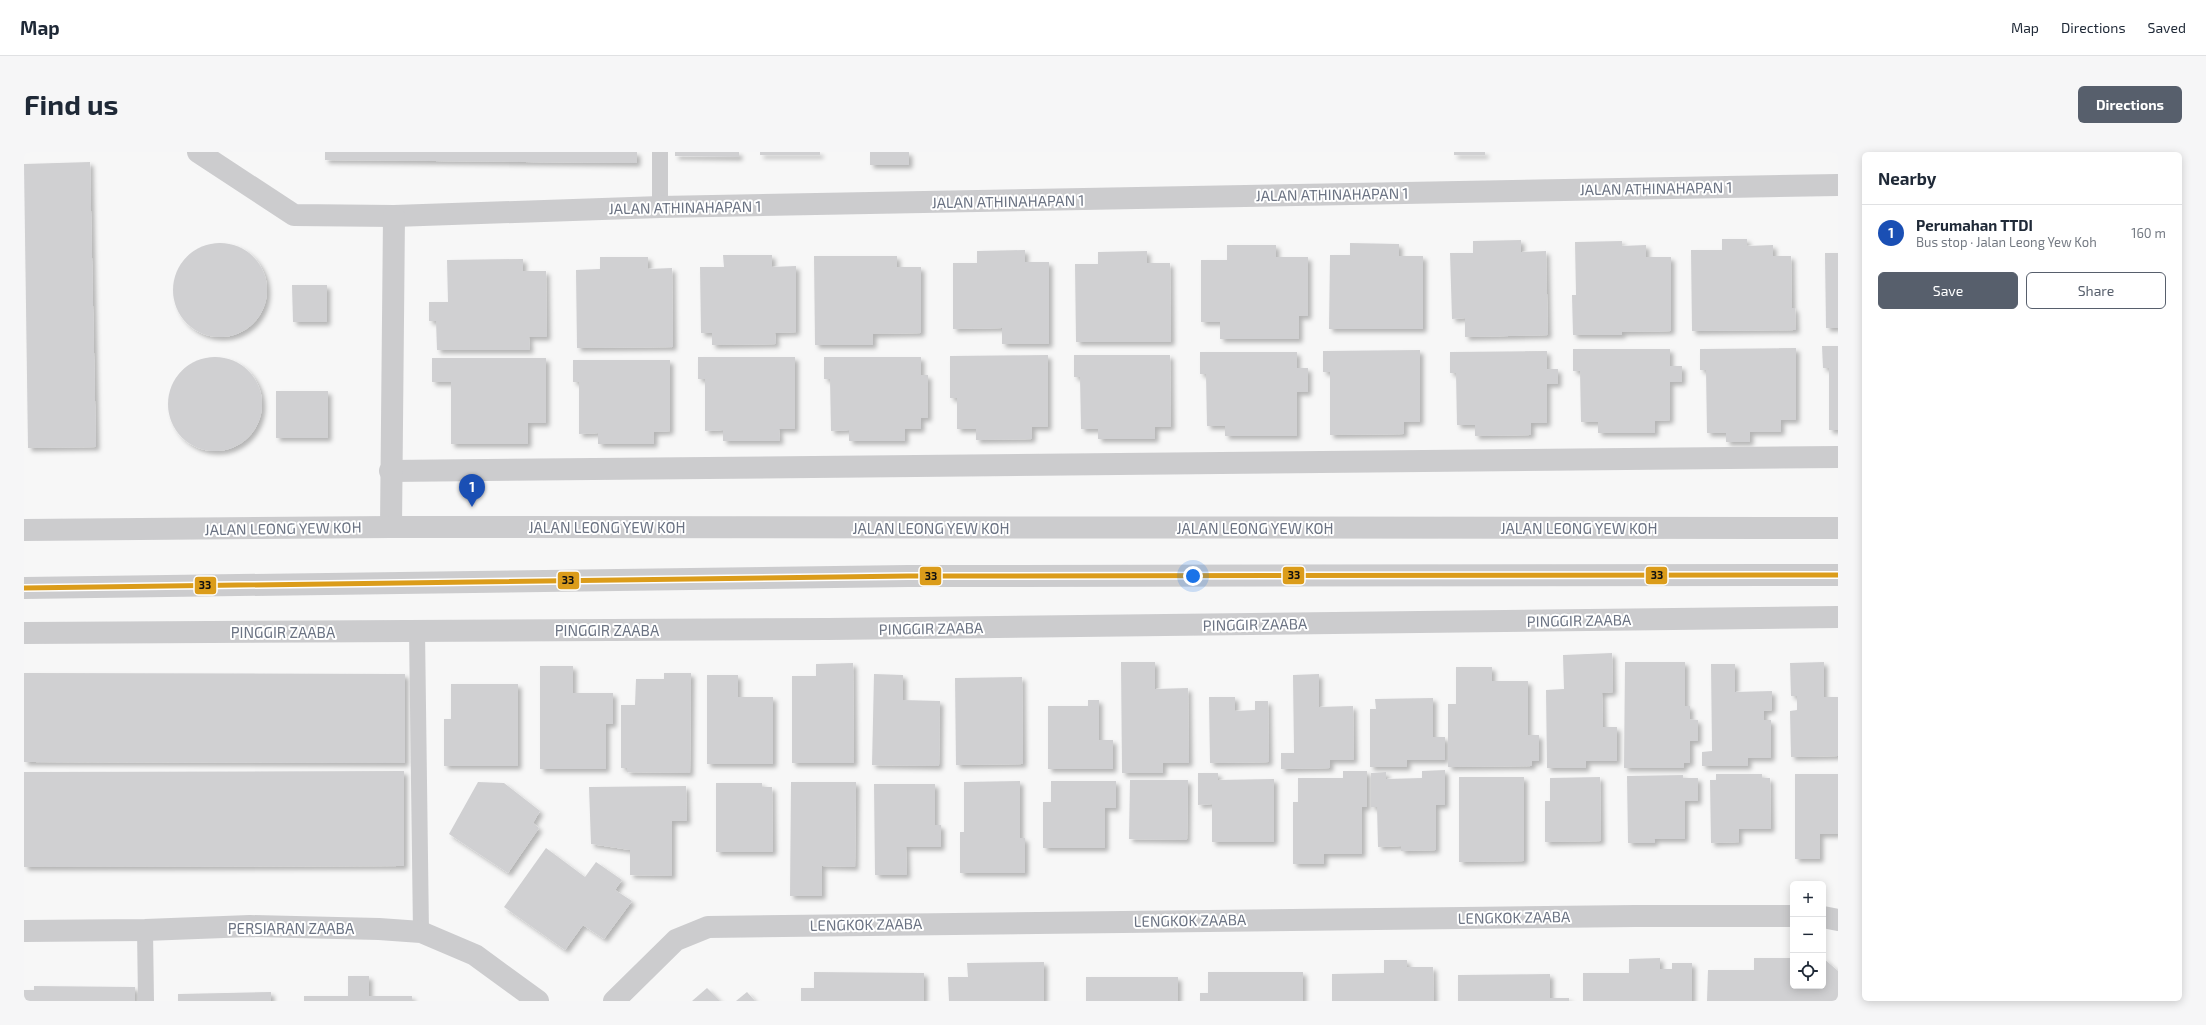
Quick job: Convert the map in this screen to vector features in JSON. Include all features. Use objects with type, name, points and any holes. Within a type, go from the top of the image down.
[{"type":"street","name":"JALAN ATHINAHAPAN 1","points":[[198,152],[294,215],[394,216],[660,208],[1838,185]]},
{"type":"street","points":[[391,527],[390,471],[394,216]]},
{"type":"street","points":[[390,471],[1838,457]]},
{"type":"street","name":"JALAN LEONG YEW KOH","points":[[24,530],[391,527],[1838,528]]},
{"type":"street","points":[[24,588],[908,576],[1838,575]]},
{"type":"street","name":"PINGGIR ZAABA","points":[[24,633],[828,629],[1838,617]]},
{"type":"street","name":"LENGKOK ZAABA","points":[[614,1001],[676,940],[708,927],[1635,916],[1790,916]]},
{"type":"street","points":[[1826,917],[1838,920]]},
{"type":"street","name":"PERSIARAN ZAABA","points":[[24,931],[145,930],[250,926],[379,929],[421,932],[475,955],[538,1001]]},
{"type":"lane","points":[[660,152],[660,208]]},
{"type":"lane","points":[[417,631],[421,932]]},
{"type":"lane","points":[[145,930],[146,1001]]},
{"type":"building","points":[[325,152],[637,152],[637,163],[325,160]]},
{"type":"building","points":[[675,152],[739,152],[739,157],[675,156]]},
{"type":"building","points":[[760,152],[820,152],[820,155],[760,155]]},
{"type":"building","points":[[870,152],[909,152],[909,165],[870,165]]},
{"type":"building","points":[[1454,152],[1485,152],[1485,155],[1454,155]]},
{"type":"building","points":[[90,162],[96,447],[28,448],[24,164]]},
{"type":"building","points":[[1722,239],[1747,239],[1747,246],[1773,245],[1773,256],[1791,256],[1792,308],[1795,308],[1796,330],[1692,331],[1691,250],[1722,250]]},
{"type":"building","points":[[1521,240],[1521,252],[1546,251],[1548,335],[1465,337],[1465,318],[1452,319],[1450,253],[1473,253],[1473,241]]},
{"type":"building","points":[[1622,241],[1622,246],[1646,245],[1646,257],[1671,257],[1671,331],[1622,332],[1622,335],[1573,335],[1572,295],[1576,295],[1575,242]]},
{"type":"building","points":[[220,243],[238,247],[253,257],[263,272],[267,290],[263,308],[253,323],[238,333],[220,337],[202,333],[187,323],[177,308],[173,290],[177,272],[187,257],[202,247]]},
{"type":"building","points":[[1350,243],[1399,244],[1399,256],[1423,256],[1423,329],[1329,329],[1330,255],[1350,255]]},
{"type":"building","points":[[1227,245],[1276,245],[1276,257],[1308,257],[1308,316],[1299,316],[1299,339],[1220,339],[1220,322],[1201,322],[1201,260],[1227,260]]},
{"type":"building","points":[[1025,250],[1025,262],[1049,262],[1049,344],[1002,344],[1002,328],[953,329],[953,263],[977,263],[977,251]]},
{"type":"building","points":[[1147,251],[1147,263],[1170,263],[1171,342],[1076,342],[1075,264],[1098,264],[1098,252]]},
{"type":"building","points":[[1825,253],[1838,253],[1838,328],[1826,328]]},
{"type":"building","points":[[723,255],[772,255],[772,267],[796,266],[796,332],[775,333],[776,344],[712,345],[712,333],[701,333],[700,267],[724,267]]},
{"type":"building","points":[[814,256],[897,256],[897,267],[921,267],[921,333],[873,334],[873,345],[815,345]]},
{"type":"building","points":[[600,257],[648,257],[648,269],[672,268],[673,347],[577,348],[576,270],[600,269]]},
{"type":"building","points":[[523,259],[523,271],[546,271],[547,337],[529,337],[530,350],[437,350],[436,321],[429,321],[429,302],[448,302],[447,260]]},
{"type":"building","points":[[292,285],[327,285],[327,322],[293,322]]},
{"type":"building","points":[[1822,346],[1838,346],[1838,430],[1829,430],[1829,368],[1823,368]]},
{"type":"building","points":[[1796,348],[1796,420],[1781,420],[1781,432],[1750,432],[1750,442],[1726,442],[1726,433],[1707,433],[1706,370],[1700,370],[1700,349]]},
{"type":"building","points":[[1573,349],[1670,349],[1670,366],[1682,366],[1682,382],[1670,382],[1670,420],[1655,421],[1655,433],[1598,433],[1598,422],[1581,422],[1580,371],[1573,371]]},
{"type":"building","points":[[1420,350],[1420,422],[1404,422],[1404,434],[1330,435],[1330,372],[1323,372],[1323,351]]},
{"type":"building","points":[[1547,351],[1547,369],[1558,369],[1558,384],[1547,384],[1547,423],[1531,423],[1531,435],[1475,436],[1475,425],[1457,425],[1456,373],[1450,373],[1450,352]]},
{"type":"building","points":[[1200,352],[1297,352],[1297,368],[1308,368],[1308,392],[1297,392],[1297,436],[1225,436],[1225,426],[1207,426],[1206,374],[1200,374]]},
{"type":"building","points":[[1048,355],[1048,427],[1032,427],[1032,439],[976,440],[976,429],[957,429],[957,398],[950,398],[950,356]]},
{"type":"building","points":[[1074,355],[1170,355],[1171,427],[1155,427],[1155,439],[1098,439],[1098,429],[1081,429],[1080,377],[1074,377]]},
{"type":"building","points":[[215,357],[233,361],[248,371],[258,386],[262,404],[258,422],[248,437],[233,447],[215,451],[197,447],[182,437],[172,422],[168,404],[172,386],[182,371],[197,361]]},
{"type":"building","points":[[698,357],[795,357],[795,429],[779,429],[780,441],[723,441],[723,430],[705,431],[705,379],[698,379]]},
{"type":"building","points":[[824,357],[921,357],[921,375],[928,375],[928,418],[921,418],[921,429],[905,429],[905,441],[849,441],[849,430],[831,431],[830,379],[824,379]]},
{"type":"building","points":[[432,358],[546,358],[546,423],[528,423],[528,444],[451,444],[451,382],[432,382]]},
{"type":"building","points":[[573,360],[670,360],[670,431],[654,432],[654,444],[598,444],[598,433],[579,434],[579,382],[573,382]]},
{"type":"building","points":[[276,391],[328,391],[328,438],[276,438]]},
{"type":"building","points":[[1612,653],[1613,692],[1602,693],[1603,727],[1617,727],[1617,761],[1586,761],[1586,768],[1547,768],[1546,690],[1564,689],[1563,655]]},
{"type":"building","points":[[1121,662],[1155,662],[1155,689],[1188,688],[1189,763],[1163,763],[1163,773],[1122,773]]},
{"type":"building","points":[[1625,662],[1685,662],[1685,706],[1690,706],[1690,719],[1698,720],[1698,741],[1690,741],[1690,763],[1684,763],[1684,768],[1624,768]]},
{"type":"building","points":[[1824,662],[1824,697],[1838,697],[1838,756],[1791,757],[1790,711],[1797,710],[1797,696],[1791,696],[1790,663]]},
{"type":"building","points":[[853,663],[854,763],[792,763],[792,676],[816,676],[816,664]]},
{"type":"building","points":[[1711,664],[1735,664],[1735,692],[1772,691],[1772,710],[1764,711],[1764,720],[1771,720],[1771,758],[1748,758],[1748,766],[1702,766],[1702,752],[1712,751]]},
{"type":"building","points":[[540,666],[573,666],[573,693],[613,693],[613,724],[606,724],[606,769],[540,769]]},
{"type":"building","points":[[1456,667],[1492,667],[1492,681],[1528,681],[1528,735],[1539,735],[1539,761],[1532,761],[1532,766],[1448,767],[1448,704],[1456,704]]},
{"type":"building","points":[[24,673],[405,674],[405,763],[24,762]]},
{"type":"building","points":[[664,673],[691,673],[690,773],[627,772],[627,768],[621,768],[621,705],[635,705],[636,679],[664,679]]},
{"type":"building","points":[[874,674],[903,675],[903,700],[940,701],[939,766],[872,765]]},
{"type":"building","points":[[1319,674],[1319,707],[1353,706],[1354,760],[1330,760],[1330,768],[1281,769],[1281,753],[1294,753],[1293,675]]},
{"type":"building","points":[[707,675],[738,675],[738,697],[773,697],[773,764],[707,764]]},
{"type":"building","points":[[1022,677],[1023,764],[956,765],[955,678]]},
{"type":"building","points":[[451,684],[518,684],[518,766],[444,766],[444,719],[451,719]]},
{"type":"building","points":[[1209,697],[1235,697],[1235,711],[1255,710],[1255,701],[1268,701],[1269,762],[1210,763]]},
{"type":"building","points":[[1433,698],[1433,737],[1445,737],[1445,760],[1407,760],[1407,767],[1370,767],[1370,709],[1376,709],[1375,699]]},
{"type":"building","points":[[1088,700],[1099,700],[1099,740],[1113,740],[1113,769],[1048,769],[1048,706],[1088,706]]},
{"type":"building","points":[[1445,770],[1445,805],[1436,805],[1436,850],[1401,851],[1401,846],[1378,847],[1377,807],[1371,807],[1371,773],[1386,772],[1386,779],[1422,778],[1422,771]]},
{"type":"building","points":[[404,771],[404,866],[24,867],[24,772]]},
{"type":"building","points":[[1343,771],[1367,771],[1367,807],[1362,807],[1362,854],[1324,854],[1324,864],[1293,864],[1293,802],[1298,802],[1298,778],[1343,778]]},
{"type":"building","points":[[1198,773],[1218,773],[1218,780],[1274,779],[1274,842],[1212,842],[1212,804],[1198,805]]},
{"type":"building","points":[[1716,774],[1762,774],[1762,778],[1770,778],[1771,829],[1739,829],[1739,842],[1711,843],[1710,780],[1716,780]]},
{"type":"building","points":[[1795,774],[1838,774],[1838,834],[1820,834],[1820,859],[1795,859]]},
{"type":"building","points":[[1683,775],[1683,778],[1698,778],[1698,801],[1685,801],[1685,839],[1654,839],[1655,843],[1628,843],[1627,776]]},
{"type":"building","points":[[1459,777],[1524,777],[1524,861],[1459,862]]},
{"type":"building","points":[[1600,777],[1601,841],[1545,842],[1545,801],[1550,801],[1550,778]]},
{"type":"building","points":[[1130,780],[1188,780],[1187,840],[1129,839]]},
{"type":"building","points":[[1020,781],[1020,838],[1025,838],[1025,873],[960,873],[960,832],[964,832],[964,782]]},
{"type":"building","points":[[1051,781],[1116,781],[1116,808],[1105,808],[1105,848],[1043,848],[1043,802],[1051,802]]},
{"type":"building","points":[[478,782],[504,783],[540,811],[533,823],[539,828],[508,873],[449,834]]},
{"type":"building","points":[[791,782],[856,782],[855,867],[822,866],[822,896],[790,896]]},
{"type":"building","points":[[716,783],[762,783],[762,787],[772,787],[773,852],[716,852]]},
{"type":"building","points":[[874,784],[935,784],[935,825],[941,825],[941,847],[906,847],[907,875],[875,875]]},
{"type":"building","points":[[686,786],[687,821],[672,821],[672,876],[630,875],[630,850],[591,844],[589,787]]},
{"type":"building","points":[[546,848],[585,877],[596,862],[622,880],[615,890],[632,901],[604,939],[583,925],[565,950],[504,907]]},
{"type":"building","points":[[1660,958],[1660,969],[1672,969],[1672,963],[1692,963],[1692,1001],[1583,1001],[1583,973],[1629,973],[1629,959]]},
{"type":"building","points":[[1754,958],[1790,958],[1790,989],[1826,989],[1826,961],[1838,971],[1838,1001],[1707,1001],[1708,970],[1754,970]]},
{"type":"building","points":[[1384,960],[1407,960],[1407,967],[1433,967],[1434,1001],[1332,1001],[1332,974],[1384,973]]},
{"type":"building","points":[[1044,962],[1044,1001],[949,1001],[948,977],[968,977],[967,963]]},
{"type":"building","points":[[814,972],[924,973],[924,1001],[801,1001],[801,988],[814,988]]},
{"type":"building","points":[[1208,972],[1303,972],[1303,1001],[1200,1001],[1200,993],[1208,993]]},
{"type":"building","points":[[1550,974],[1550,998],[1569,998],[1569,1001],[1458,1001],[1458,975]]},
{"type":"building","points":[[348,976],[369,976],[369,996],[412,996],[412,1001],[304,1001],[304,996],[348,996]]},
{"type":"building","points":[[1086,977],[1178,977],[1178,1001],[1086,1001]]},
{"type":"building","points":[[34,986],[135,987],[135,1001],[24,1001],[24,990],[34,990]]},
{"type":"building","points":[[707,988],[720,1001],[692,1001]]},
{"type":"building","points":[[271,992],[271,1001],[178,1001],[178,994]]},
{"type":"building","points":[[747,992],[755,1001],[736,1001]]},
{"type":"transit line","name":"33","points":[[24,588],[908,576],[1838,575]]},
{"type":"place","name":"Perumahan TTDI","points":[[472,507]]}]
